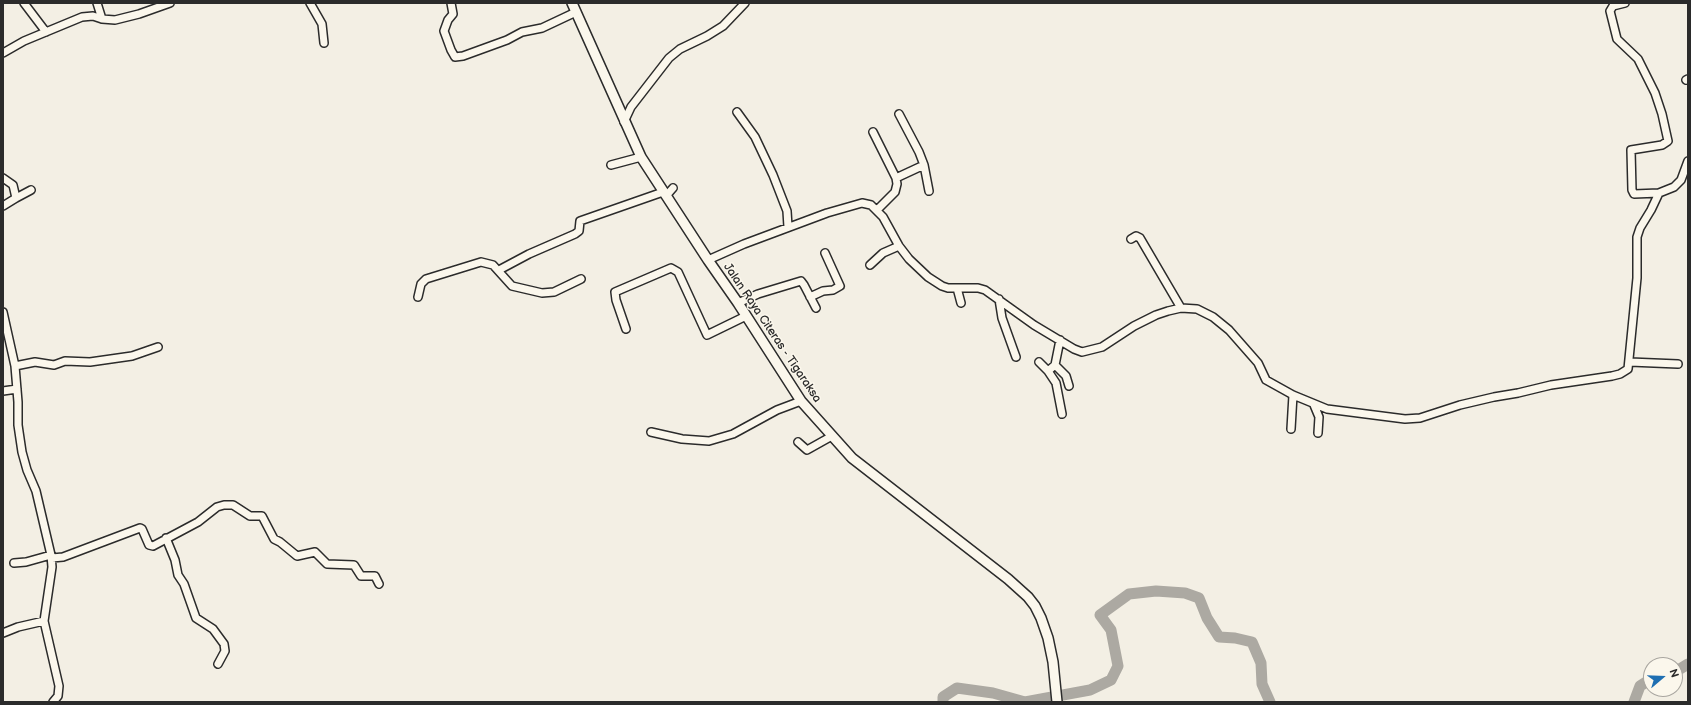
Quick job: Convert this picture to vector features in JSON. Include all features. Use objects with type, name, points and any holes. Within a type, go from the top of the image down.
[{"type":"main road","name":"Jalan Raya Citeras - Tigaraksa","points":[[572,3],[624,122],[641,157],[801,401],[852,458],[1002,574],[1028,597],[1038,612],[1048,638],[1053,662],[1057,702]]},
{"type":"street","points":[[24,3],[46,32]]},
{"type":"street","points":[[97,3],[102,19]]},
{"type":"street","points":[[3,54],[24,41],[82,17],[93,16],[102,19],[115,20],[139,14],[170,3]]},
{"type":"street","points":[[310,3],[322,24],[324,43]]},
{"type":"street","points":[[451,3],[453,14],[448,20],[444,30],[455,57],[463,56],[507,40],[522,32],[542,28],[576,12]]},
{"type":"street","points":[[624,122],[631,107],[669,58],[680,49],[723,26],[745,3]]},
{"type":"street","points":[[1625,3],[1613,6],[1610,11],[1617,39],[1638,59],[1655,93],[1668,133],[1668,141],[1662,145],[1631,150],[1632,190],[1634,194],[1659,193],[1671,189],[1679,183],[1683,177],[1688,161]]},
{"type":"street","points":[[737,112],[754,138],[773,175],[787,211],[788,228]]},
{"type":"street","points":[[898,114],[919,152],[924,165],[929,191]]},
{"type":"street","points":[[873,132],[896,178],[897,184],[895,192],[877,210]]},
{"type":"street","points":[[611,165],[641,157]]},
{"type":"street","points":[[896,178],[924,165]]},
{"type":"street","points":[[3,178],[13,186],[16,198]]},
{"type":"street","points":[[499,270],[529,254],[575,234],[579,230],[580,221],[664,194],[673,188]]},
{"type":"street","points":[[3,206],[31,190]]},
{"type":"street","points":[[708,260],[827,212],[862,203],[871,205],[877,210],[886,222],[899,246],[916,267],[928,278],[948,288],[978,288],[985,290],[1034,324],[1074,349],[1082,352],[1102,347],[1145,320],[1168,311],[1181,308],[1197,308],[1213,317],[1229,330],[1258,364],[1266,380],[1293,395],[1314,405],[1327,409],[1405,419],[1420,418],[1494,396],[1620,374],[1628,369],[1630,362],[1637,278],[1638,237],[1642,223],[1651,210],[1659,193]]},
{"type":"street","points":[[1131,239],[1136,236],[1140,238],[1181,308]]},
{"type":"street","points":[[870,265],[883,253],[899,246]]},
{"type":"street","points":[[810,297],[840,287],[825,253]]},
{"type":"street","points":[[418,297],[421,284],[426,279],[481,262],[490,264],[499,270],[512,286],[542,293],[554,292],[581,279]]},
{"type":"street","points":[[626,329],[616,300],[615,292],[671,268],[678,272],[707,335],[746,316]]},
{"type":"street","points":[[738,303],[758,294],[801,281],[816,308]]},
{"type":"street","points":[[957,288],[961,303]]},
{"type":"street","points":[[999,299],[1002,318],[1016,357]]},
{"type":"street","points":[[3,312],[5,337],[15,366],[18,425],[22,452],[27,470],[36,491],[51,557],[51,573],[44,621],[59,686],[58,696],[53,702]]},
{"type":"street","points":[[1048,371],[1055,365],[1060,340]]},
{"type":"street","points":[[15,366],[35,362],[48,365],[54,365],[65,361],[90,362],[132,356],[158,347]]},
{"type":"street","points":[[1039,362],[1048,371],[1056,383],[1062,414]]},
{"type":"street","points":[[1630,362],[1678,364]]},
{"type":"street","points":[[1055,365],[1066,376],[1069,386]]},
{"type":"street","points":[[3,391],[17,388]]},
{"type":"street","points":[[1291,429],[1293,395]]},
{"type":"street","points":[[651,432],[682,439],[709,440],[733,434],[777,410],[801,401]]},
{"type":"street","points":[[1314,405],[1319,417],[1318,433]]},
{"type":"street","points":[[798,442],[807,450],[832,436]]},
{"type":"street","points":[[14,563],[51,557],[63,557],[140,528],[151,546],[198,522],[218,507],[233,505],[250,516],[262,516],[274,539],[297,556],[315,552],[327,564],[354,565],[361,576],[376,576],[379,584]]},
{"type":"street","points":[[166,538],[175,560],[178,575],[184,584],[196,618],[213,629],[224,644],[225,651],[218,664]]},
{"type":"street","points":[[3,633],[18,627],[44,621]]},
{"type":"waterway","points":[[943,702],[943,697],[957,688],[993,693],[1025,702],[1090,690],[1111,680],[1118,666],[1111,630],[1100,615],[1129,594],[1156,591],[1185,593],[1199,598],[1207,618],[1219,637],[1235,638],[1252,642],[1261,663],[1262,684],[1270,702]]},
{"type":"waterway","points":[[1683,667],[1688,664]]},
{"type":"waterway","points":[[1634,702],[1640,686],[1643,684]]}]
